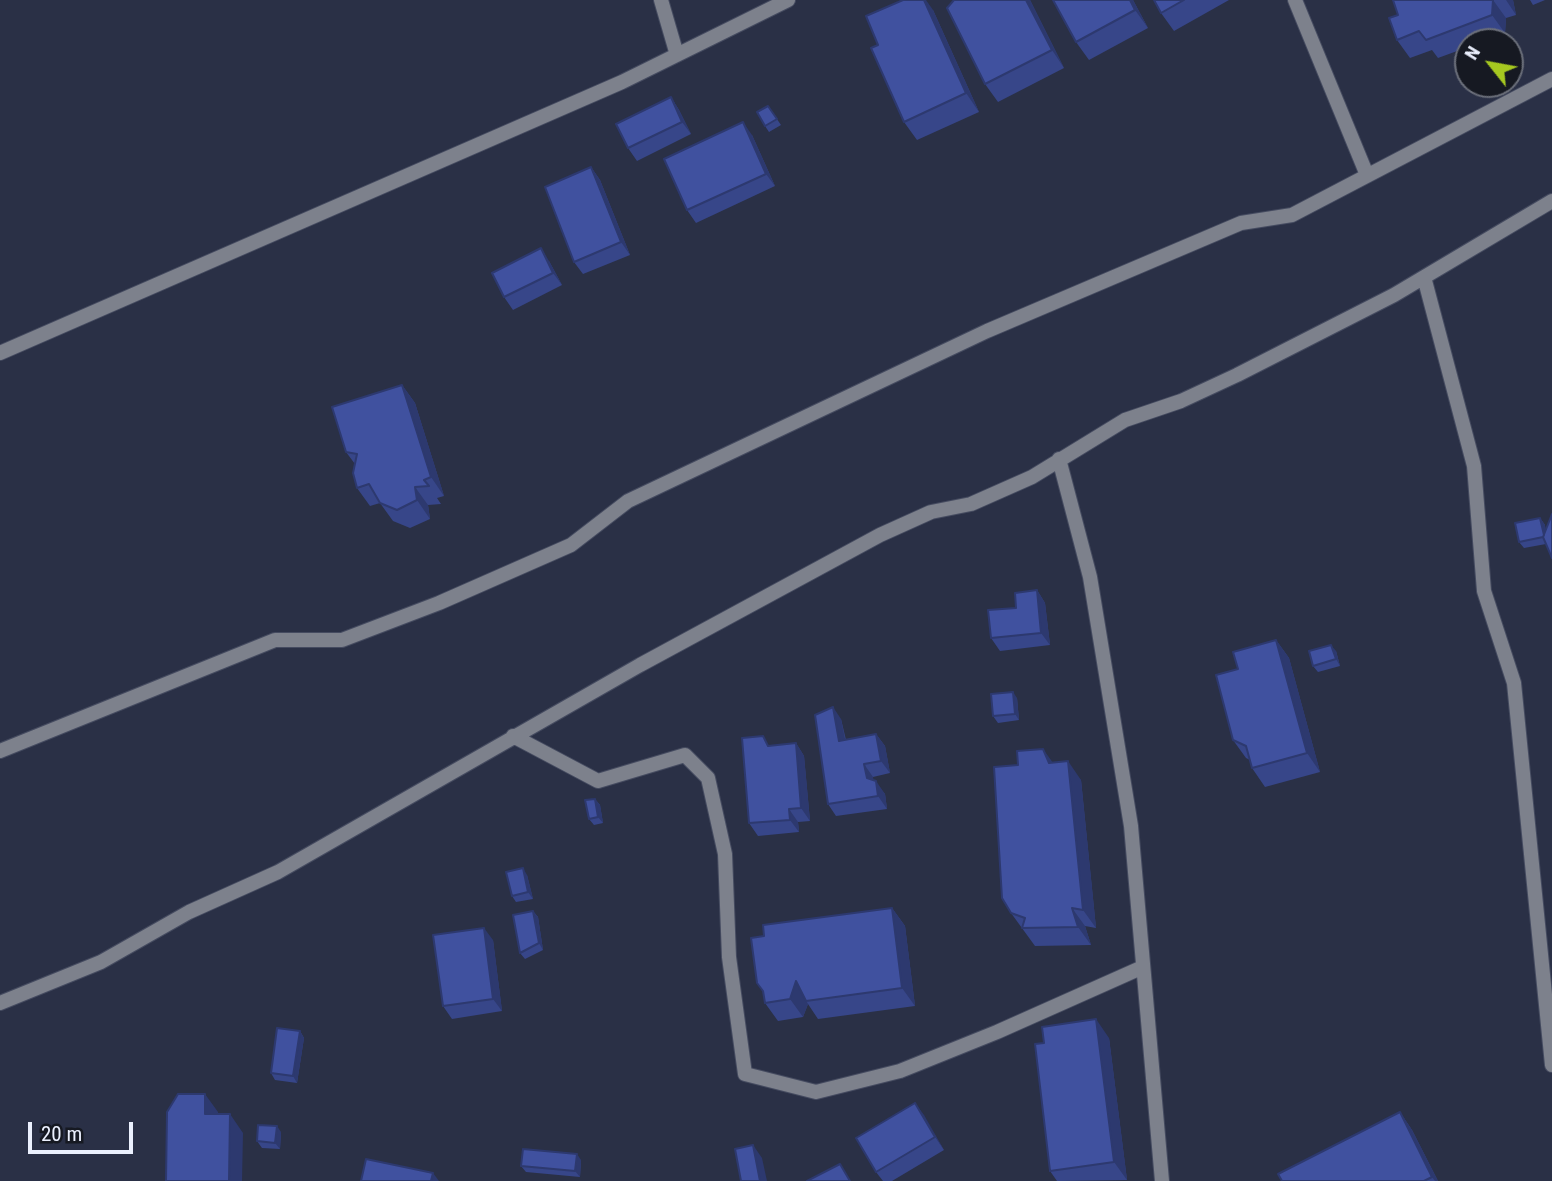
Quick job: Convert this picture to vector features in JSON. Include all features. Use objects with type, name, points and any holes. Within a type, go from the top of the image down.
[{"type":"street","points":[[661,0],[677,55]]},
{"type":"street","points":[[0,353],[622,82],[788,0]]},
{"type":"street","points":[[1295,0],[1367,175]]},
{"type":"street","points":[[0,751],[275,639],[342,640],[439,603],[571,545],[628,501],[987,331],[1241,223],[1292,215],[1552,79]]},
{"type":"street","points":[[0,1003],[102,962],[189,912],[278,872],[745,607],[880,535],[931,512],[971,504],[1032,477],[1125,420],[1181,401],[1237,375],[1424,276],[1552,201]]},
{"type":"street","points":[[1424,276],[1474,466],[1484,591],[1514,683],[1552,1065]]},
{"type":"street","points":[[1059,459],[1090,578],[1131,826],[1162,1181]]},
{"type":"street","points":[[513,737],[598,780],[685,755],[708,778],[725,854],[729,957],[745,1074],[816,1092],[900,1071],[997,1032],[1143,967]]},
{"type":"building","points":[[903,0],[924,0],[966,93],[904,122],[871,48],[878,45],[866,16]]},
{"type":"building","points":[[954,0],[1026,0],[1052,50],[985,84],[947,8]]},
{"type":"building","points":[[1053,0],[1130,0],[1135,10],[1076,42]]},
{"type":"building","points":[[1154,0],[1184,0],[1161,13]]},
{"type":"building","points":[[1393,0],[1493,0],[1492,15],[1426,40],[1419,31],[1397,40],[1389,18],[1398,15]]},
{"type":"building","points":[[671,97],[682,122],[628,148],[616,124]]},
{"type":"building","points":[[768,106],[777,119],[765,126],[757,112]]},
{"type":"building","points":[[743,122],[766,174],[687,210],[664,159]]},
{"type":"building","points":[[591,167],[621,242],[574,262],[545,187]]},
{"type":"building","points":[[541,248],[553,273],[504,297],[492,273]]},
{"type":"building","points":[[402,385],[431,477],[424,480],[429,486],[415,487],[417,500],[397,510],[380,503],[369,484],[357,488],[353,473],[357,454],[346,452],[332,407]]},
{"type":"building","points":[[1552,514],[1552,558],[1543,537]]},
{"type":"building","points":[[1540,518],[1543,537],[1519,542],[1515,523]]},
{"type":"building","points":[[1037,590],[1041,633],[991,638],[988,610],[1016,608],[1015,593]]},
{"type":"building","points":[[1276,640],[1307,753],[1252,768],[1246,746],[1233,740],[1216,675],[1238,669],[1233,652]]},
{"type":"building","points":[[1331,645],[1336,659],[1313,666],[1309,651]]},
{"type":"building","points":[[1013,692],[1015,714],[993,716],[991,694]]},
{"type":"building","points":[[833,707],[839,741],[876,734],[881,761],[864,764],[867,778],[876,781],[878,796],[828,804],[815,715]]},
{"type":"building","points":[[763,736],[768,746],[796,743],[801,808],[789,809],[790,820],[749,823],[742,738]]},
{"type":"building","points":[[1043,749],[1049,763],[1068,761],[1083,910],[1072,908],[1078,927],[1022,928],[1025,918],[1011,913],[1002,898],[994,767],[1018,765],[1017,751]]},
{"type":"building","points":[[595,799],[598,817],[589,819],[585,800]]},
{"type":"building","points":[[523,868],[528,892],[512,896],[506,872]]},
{"type":"building","points":[[892,908],[902,988],[806,1001],[796,981],[790,999],[765,1003],[763,991],[757,983],[751,938],[764,936],[763,925]]},
{"type":"building","points":[[533,911],[539,943],[520,953],[513,915]]},
{"type":"building","points":[[484,928],[493,999],[443,1006],[433,935]]},
{"type":"building","points":[[1096,1019],[1114,1162],[1050,1171],[1035,1044],[1044,1043],[1042,1027]]},
{"type":"building","points":[[277,1028],[300,1031],[293,1076],[271,1073]]},
{"type":"building","points":[[178,1094],[205,1094],[205,1114],[230,1114],[229,1181],[166,1181],[167,1112]]},
{"type":"building","points":[[915,1103],[935,1137],[876,1172],[856,1138]]},
{"type":"building","points":[[1400,1112],[1432,1177],[1424,1181],[1282,1181],[1278,1174]]},
{"type":"building","points":[[258,1125],[277,1126],[275,1143],[257,1141]]},
{"type":"building","points":[[753,1145],[760,1181],[741,1181],[735,1149]]},
{"type":"building","points":[[523,1149],[577,1154],[575,1171],[521,1166]]},
{"type":"building","points":[[366,1159],[433,1173],[431,1181],[361,1181]]},
{"type":"building","points":[[840,1164],[850,1181],[807,1181]]}]
